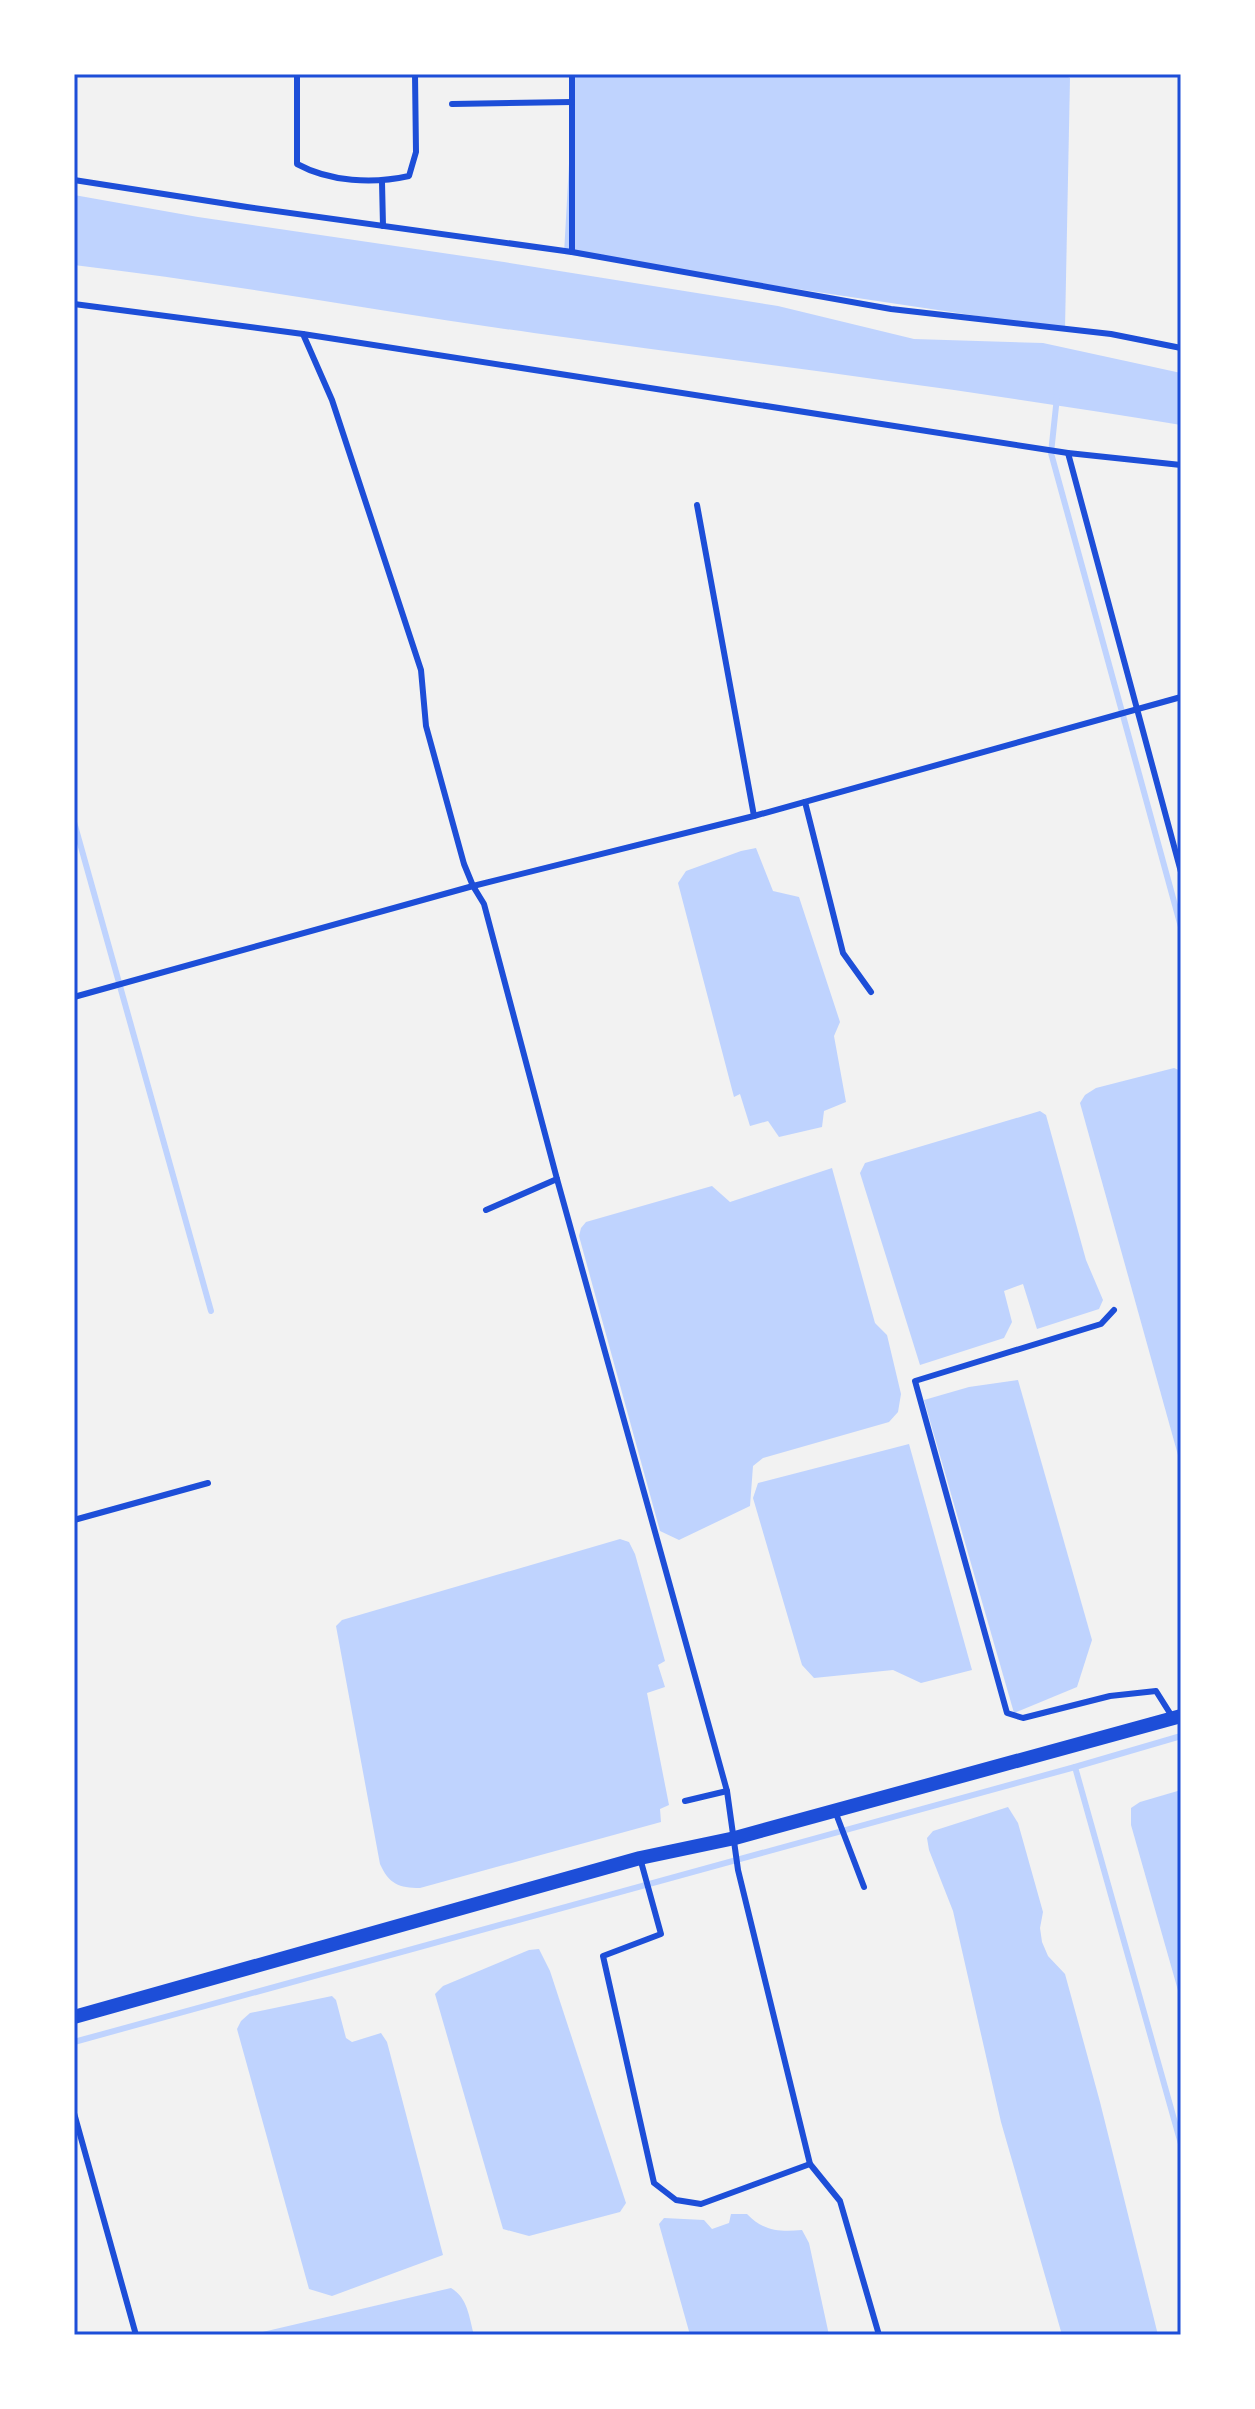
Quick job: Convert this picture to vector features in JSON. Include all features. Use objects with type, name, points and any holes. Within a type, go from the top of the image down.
[{"type":"street","points":[[74,2017],[640,1858],[735,1838],[1177,1717]]},
{"type":"lane","points":[[297,74],[297,164],[315,174],[382,182],[409,176],[416,152],[415,74]]},
{"type":"lane","points":[[572,74],[572,252]]},
{"type":"lane","points":[[452,104],[572,102]]},
{"type":"lane","points":[[74,180],[572,252],[891,309],[1111,334],[1181,348]]},
{"type":"lane","points":[[382,182],[383,226]]},
{"type":"lane","points":[[74,304],[303,334],[1068,453],[1181,465]]},
{"type":"lane","points":[[303,334],[332,400],[421,670],[426,726],[464,864],[484,904],[727,1791],[738,1870],[810,2164],[840,2201],[879,2335]]},
{"type":"lane","points":[[1068,453],[1181,872]]},
{"type":"lane","points":[[697,505],[754,816]]},
{"type":"lane","points":[[74,997],[473,886],[754,816],[1181,697]]},
{"type":"lane","points":[[805,802],[843,953],[871,992]]},
{"type":"lane","points":[[486,1210],[557,1179]]},
{"type":"lane","points":[[1114,1310],[1101,1324],[915,1381],[1007,1713],[1023,1718],[1110,1696],[1156,1691],[1177,1717]]},
{"type":"lane","points":[[74,1520],[208,1483]]},
{"type":"lane","points":[[685,1801],[727,1791]]},
{"type":"lane","points":[[835,1811],[864,1887]]},
{"type":"lane","points":[[640,1858],[661,1934],[603,1956],[654,2183],[676,2200],[701,2204],[810,2164]]},
{"type":"lane","points":[[74,2113],[136,2335]]},
{"type":"water","points":[[574,74],[1062,74],[1070,78],[1065,329],[564,254]]},
{"type":"water","points":[[74,195],[198,217],[778,306],[914,339],[1043,343],[1181,373],[1181,425],[74,265]]},
{"type":"water","points":[[756,848],[773,891],[799,897],[840,1022],[834,1036],[846,1102],[824,1111],[822,1127],[779,1137],[768,1121],[750,1126],[740,1094],[734,1097],[678,883],[686,871]]},
{"type":"water","points":[[1174,1068],[1181,1071],[1181,1466],[1080,1103],[1085,1095],[1096,1088]]},
{"type":"water","points":[[1040,1111],[1046,1115],[1086,1260],[1103,1300],[1099,1309],[1037,1329],[1023,1284],[1004,1291],[1012,1322],[1004,1338],[920,1365],[860,1173],[865,1163]]},
{"type":"water","points":[[832,1168],[875,1323],[887,1335],[901,1394],[898,1412],[889,1422],[763,1458],[753,1466],[750,1506],[679,1540],[660,1531],[579,1236],[581,1228],[586,1222],[712,1186],[730,1202]]},
{"type":"water","points":[[1018,1380],[1092,1640],[1077,1687],[1014,1713],[924,1400],[969,1387]]},
{"type":"water","points":[[909,1444],[972,1670],[921,1683],[893,1670],[814,1678],[802,1665],[753,1498],[758,1483]]},
{"type":"water","points":[[620,1539],[629,1542],[635,1554],[665,1661],[658,1665],[665,1687],[647,1693],[669,1805],[660,1809],[661,1822],[420,1888],[396,1884],[380,1864],[336,1626],[342,1620]]},
{"type":"water","points":[[1181,1790],[1181,2001],[1131,1825],[1131,1808],[1140,1802]]},
{"type":"water","points":[[1008,1807],[1018,1823],[1043,1912],[1040,1928],[1042,1942],[1048,1956],[1065,1974],[1158,2335],[1062,2335],[1001,2122],[953,1911],[927,1838],[933,1831]]},
{"type":"water","points":[[539,1949],[550,1971],[626,2203],[620,2212],[529,2236],[503,2229],[435,1994],[443,1986],[529,1950]]},
{"type":"water","points":[[332,1996],[336,2000],[346,2038],[352,2042],[381,2033],[387,2042],[443,2255],[332,2296],[309,2289],[237,2029],[250,2013]]},
{"type":"water","points":[[731,2214],[747,2214],[759,2224],[772,2229],[802,2230],[809,2243],[829,2335],[690,2335],[659,2224],[664,2218],[704,2220],[712,2229],[729,2223]]},
{"type":"water","points":[[451,2288],[464,2303],[474,2335],[250,2335]]},
{"type":"waterway","points":[[1057,397],[1051,453],[1181,927]]},
{"type":"waterway","points":[[74,822],[211,1311]]},
{"type":"waterway","points":[[1181,1736],[1075,1767],[1181,2144]]},
{"type":"waterway","points":[[74,2042],[1075,1767]]}]
